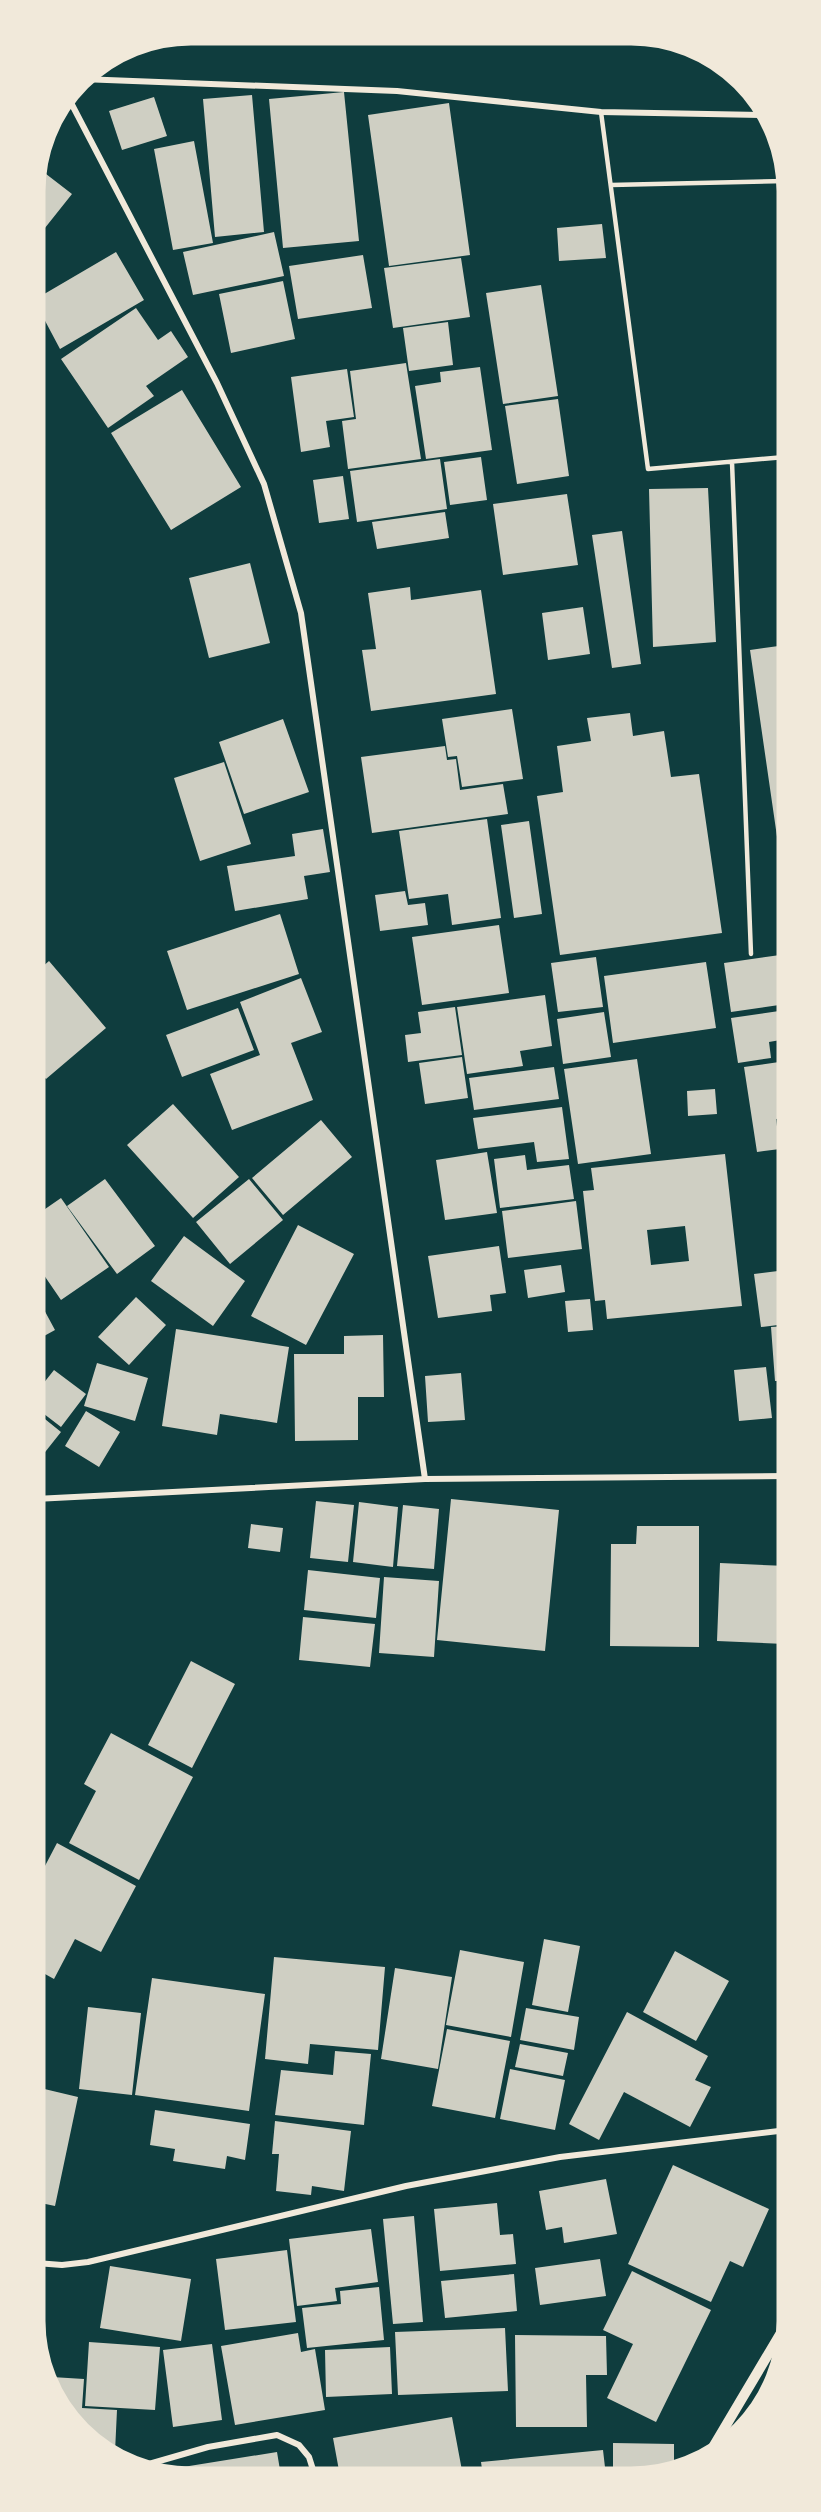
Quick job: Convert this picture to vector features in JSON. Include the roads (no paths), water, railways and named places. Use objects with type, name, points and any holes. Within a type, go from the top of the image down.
[{"type":"street","points":[[95,80],[397,91],[601,112],[757,115]]},
{"type":"street","points":[[72,104],[211,372],[264,484],[301,613],[425,1479]]},
{"type":"street","points":[[44,1499],[425,1479],[777,1476]]},
{"type":"street","points":[[44,2264],[62,2265],[88,2262],[406,2186],[560,2157],[777,2131]]},
{"type":"street","points":[[717,2440],[776,2341]]},
{"type":"street","points":[[152,2463],[208,2447],[277,2434],[299,2445],[309,2457],[313,2469]]},
{"type":"lane","points":[[601,112],[648,469],[778,458]]},
{"type":"lane","points":[[611,184],[777,181]]},
{"type":"lane","points":[[732,462],[751,954]]}]
